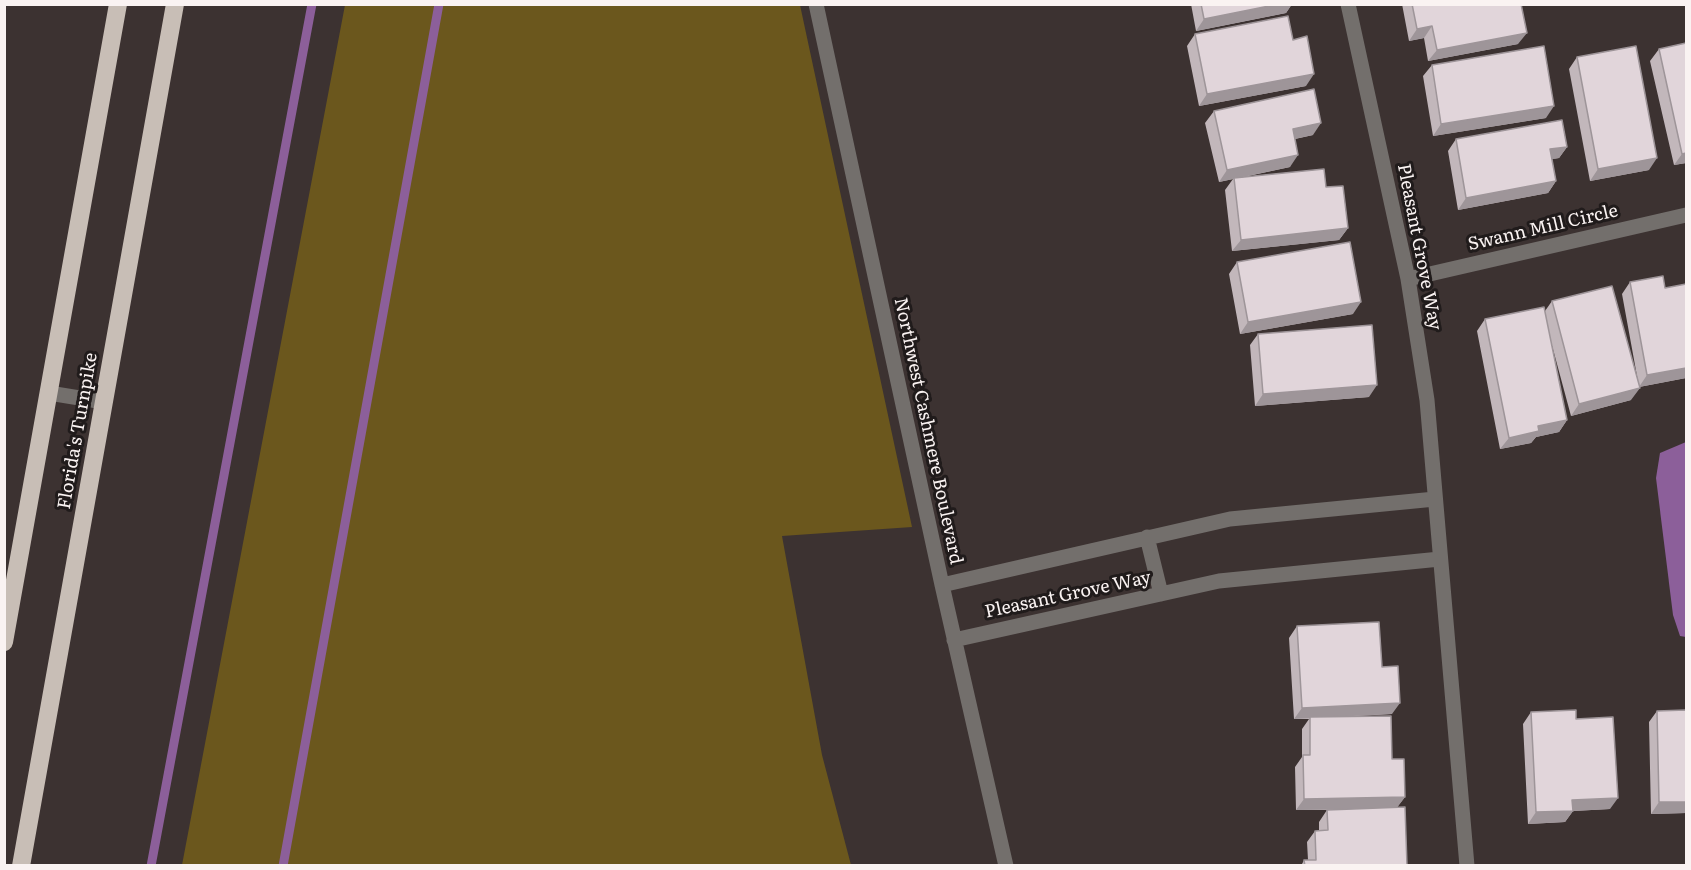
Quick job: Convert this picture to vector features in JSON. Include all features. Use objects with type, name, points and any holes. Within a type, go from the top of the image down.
[{"type":"highway","name":"Florida's Turnpike","points":[[4,642],[118,4]]},
{"type":"highway","name":"Florida's Turnpike","points":[[21,866],[175,4]]},
{"type":"street","name":"Northwest Cashmere Boulevard","points":[[816,4],[1005,866]]},
{"type":"street","name":"Pleasant Grove Way","points":[[1348,4],[1408,279],[1427,400],[1467,866]]},
{"type":"street","name":"Swann Mill Circle","points":[[1408,279],[1686,215]]},
{"type":"street","points":[[49,393],[104,402]]},
{"type":"street","name":"Pleasant Grove Way","points":[[942,585],[1230,519],[1435,499]]},
{"type":"street","points":[[1147,537],[1161,594]]},
{"type":"street","name":"Pleasant Grove Way","points":[[954,640],[1219,580],[1440,559]]},
{"type":"shaded area","points":[[345,5],[800,5],[912,527],[782,536],[822,755],[851,865],[182,865]]},
{"type":"shaded area","points":[[1686,442],[1686,637],[1680,636],[1673,615],[1656,478],[1660,453]]},
{"type":"building","points":[[1201,4],[1279,4],[1204,19]]},
{"type":"building","points":[[1412,4],[1521,4],[1527,33],[1437,50],[1432,26],[1417,29]]},
{"type":"building","points":[[1288,16],[1293,40],[1307,36],[1314,74],[1207,94],[1195,34]]},
{"type":"building","points":[[1686,43],[1686,153],[1682,154],[1659,49]]},
{"type":"building","points":[[1544,46],[1554,106],[1441,124],[1432,65]]},
{"type":"building","points":[[1636,46],[1657,158],[1598,169],[1577,57]]},
{"type":"building","points":[[1314,89],[1321,123],[1293,129],[1298,155],[1227,170],[1214,111]]},
{"type":"building","points":[[1562,120],[1567,147],[1550,149],[1556,181],[1466,198],[1456,139]]},
{"type":"building","points":[[1324,169],[1326,187],[1343,186],[1348,228],[1241,240],[1234,178]]},
{"type":"building","points":[[1350,242],[1361,302],[1248,322],[1237,262]]},
{"type":"building","points":[[1663,276],[1665,288],[1686,284],[1686,368],[1647,375],[1630,282]]},
{"type":"building","points":[[1612,286],[1640,388],[1579,404],[1552,301]]},
{"type":"building","points":[[1544,307],[1567,420],[1538,426],[1539,431],[1509,438],[1485,319]]},
{"type":"building","points":[[1372,325],[1377,385],[1263,394],[1258,334]]},
{"type":"building","points":[[1379,622],[1382,667],[1398,666],[1400,703],[1302,708],[1297,626]]},
{"type":"building","points":[[1576,710],[1576,719],[1613,717],[1618,798],[1572,800],[1573,811],[1536,812],[1531,712]]},
{"type":"building","points":[[1686,710],[1686,802],[1659,802],[1657,711]]},
{"type":"building","points":[[1391,716],[1392,759],[1404,759],[1405,797],[1304,799],[1303,755],[1310,755],[1310,717]]},
{"type":"building","points":[[1405,807],[1407,866],[1305,866],[1304,860],[1316,860],[1315,831],[1328,830],[1327,810]]},
{"type":"waterway","points":[[151,866],[312,4]]},
{"type":"waterway","points":[[283,866],[439,4]]}]
